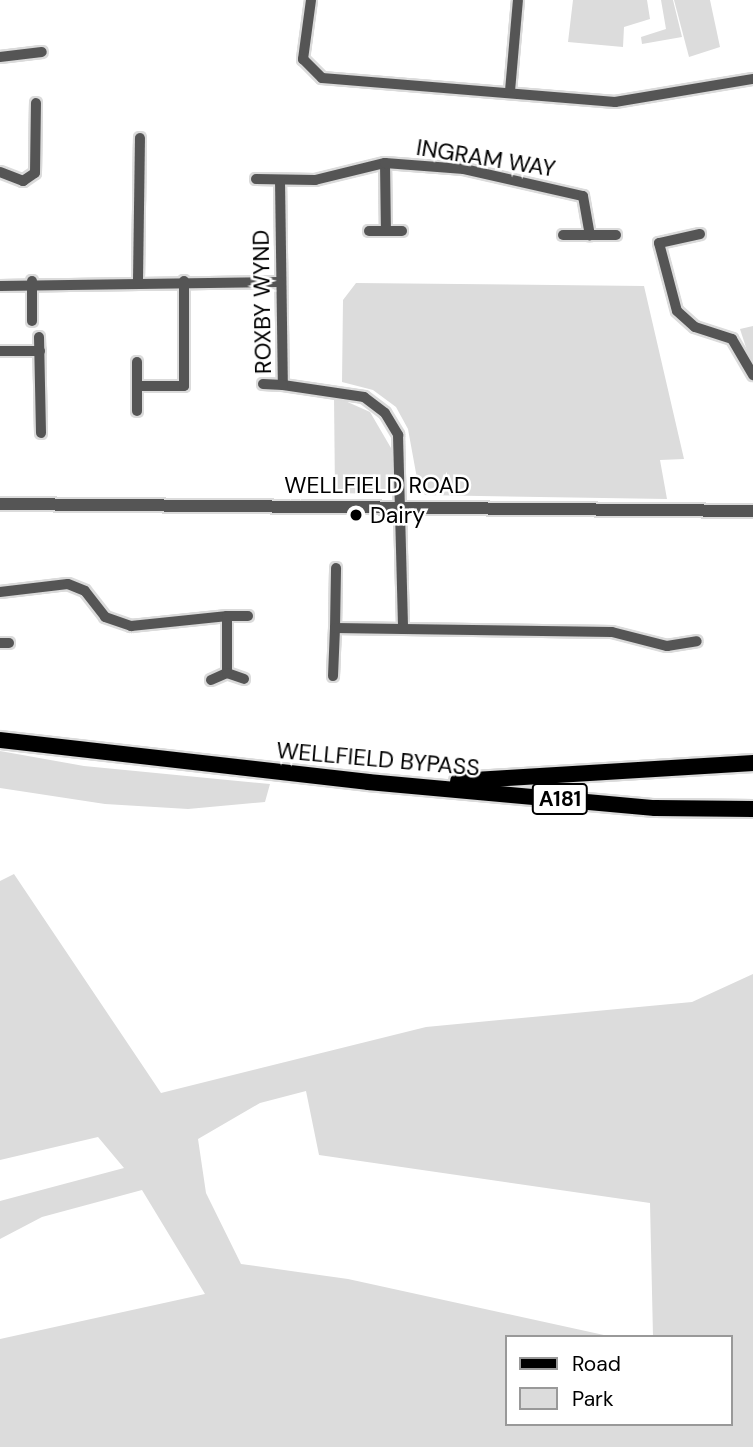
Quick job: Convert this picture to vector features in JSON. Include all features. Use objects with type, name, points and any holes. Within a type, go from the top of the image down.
[{"type":"main road","name":"WELLFIELD BYPASS","points":[[0,740],[368,782],[655,808],[753,809]]},
{"type":"main road","points":[[368,782],[554,780],[753,763]]},
{"type":"street","points":[[311,0],[303,59],[322,78],[510,91],[615,102],[753,79]]},
{"type":"street","points":[[510,91],[518,0]]},
{"type":"street","points":[[0,57],[42,52]]},
{"type":"street","points":[[0,172],[23,181],[35,173],[36,103]]},
{"type":"street","points":[[138,280],[140,138]]},
{"type":"street","name":"INGRAM WAY","points":[[385,163],[386,231]]},
{"type":"street","name":"INGRAM WAY","points":[[256,180],[315,180],[385,163],[555,186],[583,196],[590,235]]},
{"type":"street","name":"ROXBY WYND","points":[[280,180],[279,282],[283,385],[349,391],[386,412],[403,456],[403,629]]},
{"type":"street","points":[[369,231],[402,231]]},
{"type":"street","points":[[563,234],[617,235]]},
{"type":"street","points":[[700,234],[659,243],[677,311],[695,327],[733,339],[753,375]]},
{"type":"street","points":[[32,281],[32,321]]},
{"type":"street","points":[[0,286],[32,281],[279,282]]},
{"type":"street","points":[[138,386],[184,386],[184,281]]},
{"type":"street","points":[[39,337],[41,433]]},
{"type":"street","points":[[0,351],[40,351]]},
{"type":"street","points":[[137,362],[137,411]]},
{"type":"street","points":[[263,384],[283,385]]},
{"type":"street","name":"WELLFIELD ROAD","points":[[0,504],[753,511]]},
{"type":"street","points":[[333,676],[336,568]]},
{"type":"street","points":[[0,592],[68,584],[85,591],[105,617],[131,626],[248,616]]},
{"type":"street","points":[[227,616],[227,673]]},
{"type":"street","points":[[335,628],[612,632],[667,646],[697,641]]},
{"type":"street","points":[[211,680],[227,673],[244,679]]},
{"type":"green space","points":[[573,0],[647,0],[650,19],[624,27],[623,47],[568,42]]},
{"type":"green space","points":[[661,0],[673,0],[682,37],[642,44],[641,37],[666,29]]},
{"type":"green space","points":[[674,0],[710,0],[720,47],[689,57]]},
{"type":"green space","points":[[356,283],[644,286],[684,459],[660,460],[667,499],[420,495],[408,429],[396,407],[373,390],[342,382],[343,300]]},
{"type":"green space","points":[[753,326],[753,369],[740,329]]},
{"type":"green space","points":[[334,396],[370,412],[391,448],[395,488],[389,494],[335,493]]},
{"type":"green space","points":[[0,751],[84,766],[270,784],[265,802],[188,809],[105,804],[0,788]]},
{"type":"green space","points":[[14,874],[161,1093],[426,1027],[692,1002],[753,974],[753,1447],[0,1447],[0,1339],[205,1294],[142,1190],[42,1217],[0,1239],[0,1201],[124,1168],[98,1137],[0,1160],[0,881]],"holes":[[[306,1091],[319,1155],[650,1203],[653,1335],[732,1335],[732,1426],[504,1426],[504,1335],[604,1335],[348,1279],[241,1264],[206,1193],[198,1139],[260,1103]]]},
{"type":"place","name":"Dairy","points":[[356,515]]}]
